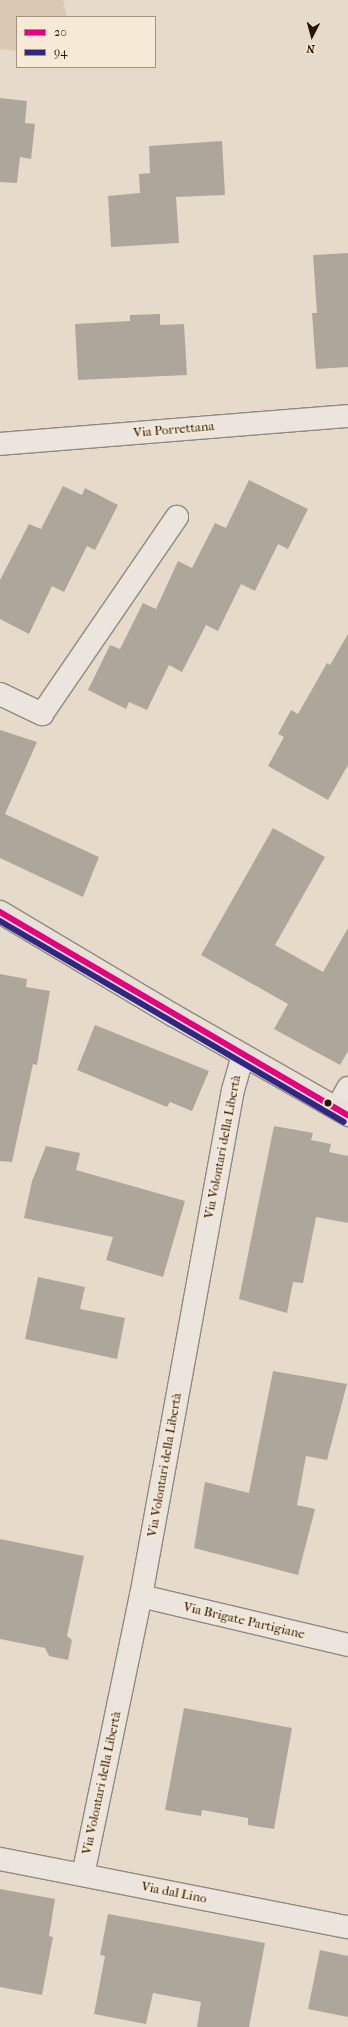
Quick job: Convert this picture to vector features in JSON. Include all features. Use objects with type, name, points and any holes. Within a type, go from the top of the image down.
[{"type":"main road","points":[[0,912],[243,1055],[342,1111]]},
{"type":"street","name":"Via Porrettana","points":[[0,444],[348,416]]},
{"type":"street","points":[[0,694],[42,714],[177,517]]},
{"type":"street","name":"Via Volontari della Libertà","points":[[83,1875],[141,1596],[233,1090],[243,1055]]},
{"type":"street","points":[[342,1111],[348,1088]]},
{"type":"street","name":"Via Brigate Partigiane","points":[[141,1596],[348,1645]]},
{"type":"street","name":"Via dal Lino","points":[[0,1859],[348,1927]]},
{"type":"shaded area","points":[[0,0],[63,0],[67,16],[16,16],[16,51],[0,49]]},
{"type":"building","points":[[0,98],[27,101],[25,123],[35,124],[31,159],[20,157],[17,183],[0,182]]},
{"type":"building","points":[[222,141],[225,195],[176,197],[179,243],[111,247],[108,196],[140,193],[139,174],[150,173],[149,146]]},
{"type":"building","points":[[348,253],[348,367],[316,369],[312,313],[317,313],[313,255]]},
{"type":"building","points":[[160,314],[160,325],[184,324],[187,375],[78,380],[75,324],[130,321],[130,315]]},
{"type":"building","points":[[249,480],[308,509],[288,549],[278,544],[255,591],[241,584],[218,631],[206,625],[182,672],[169,665],[147,710],[129,702],[126,709],[88,690],[110,645],[120,649],[143,603],[156,609],[178,561],[192,568],[215,523],[226,528]]},
{"type":"building","points":[[63,486],[82,495],[85,488],[118,505],[95,550],[87,546],[64,592],[52,586],[29,634],[0,619],[0,580],[29,524],[41,529]]},
{"type":"building","points":[[348,634],[348,765],[328,800],[268,766],[284,737],[278,734],[291,710],[298,714],[327,663],[330,665]]},
{"type":"building","points":[[0,730],[37,742],[5,814],[99,857],[83,897],[0,858]]},
{"type":"building","points":[[273,828],[325,857],[275,945],[323,972],[348,928],[348,1051],[340,1065],[274,1029],[288,1004],[201,955]]},
{"type":"building","points":[[0,974],[27,979],[26,987],[50,991],[37,1065],[33,1064],[12,1162],[0,1161]]},
{"type":"building","points":[[95,1025],[209,1071],[192,1111],[170,1102],[167,1107],[77,1070]]},
{"type":"building","points":[[274,1126],[313,1133],[311,1140],[331,1144],[329,1152],[348,1156],[348,1223],[316,1217],[303,1283],[293,1282],[287,1313],[239,1299]]},
{"type":"building","points":[[46,1146],[80,1153],[76,1170],[185,1201],[163,1277],[106,1260],[113,1237],[24,1218],[32,1181]]},
{"type":"building","points":[[38,1277],[85,1287],[80,1309],[125,1318],[117,1359],[25,1339]]},
{"type":"building","points":[[273,1371],[347,1384],[327,1460],[306,1456],[297,1505],[315,1509],[298,1575],[194,1548],[205,1482],[249,1493]]},
{"type":"building","points":[[0,1539],[84,1556],[67,1636],[72,1640],[68,1660],[49,1656],[45,1648],[0,1639]]},
{"type":"building","points":[[184,1708],[292,1728],[274,1829],[248,1825],[248,1818],[202,1810],[201,1816],[165,1810]]},
{"type":"building","points":[[0,1889],[55,1899],[49,1936],[53,1937],[42,1995],[0,1987]]},
{"type":"building","points":[[108,1914],[265,1943],[249,2027],[197,2027],[201,2002],[153,1993],[146,2024],[94,2014],[105,1956],[100,1955]]},
{"type":"building","points":[[320,1950],[348,1956],[348,2017],[308,2009]]},
{"type":"transit line","name":"20","points":[[0,912],[348,1115]]},
{"type":"transit line","name":"94","points":[[0,921],[344,1122]]}]
